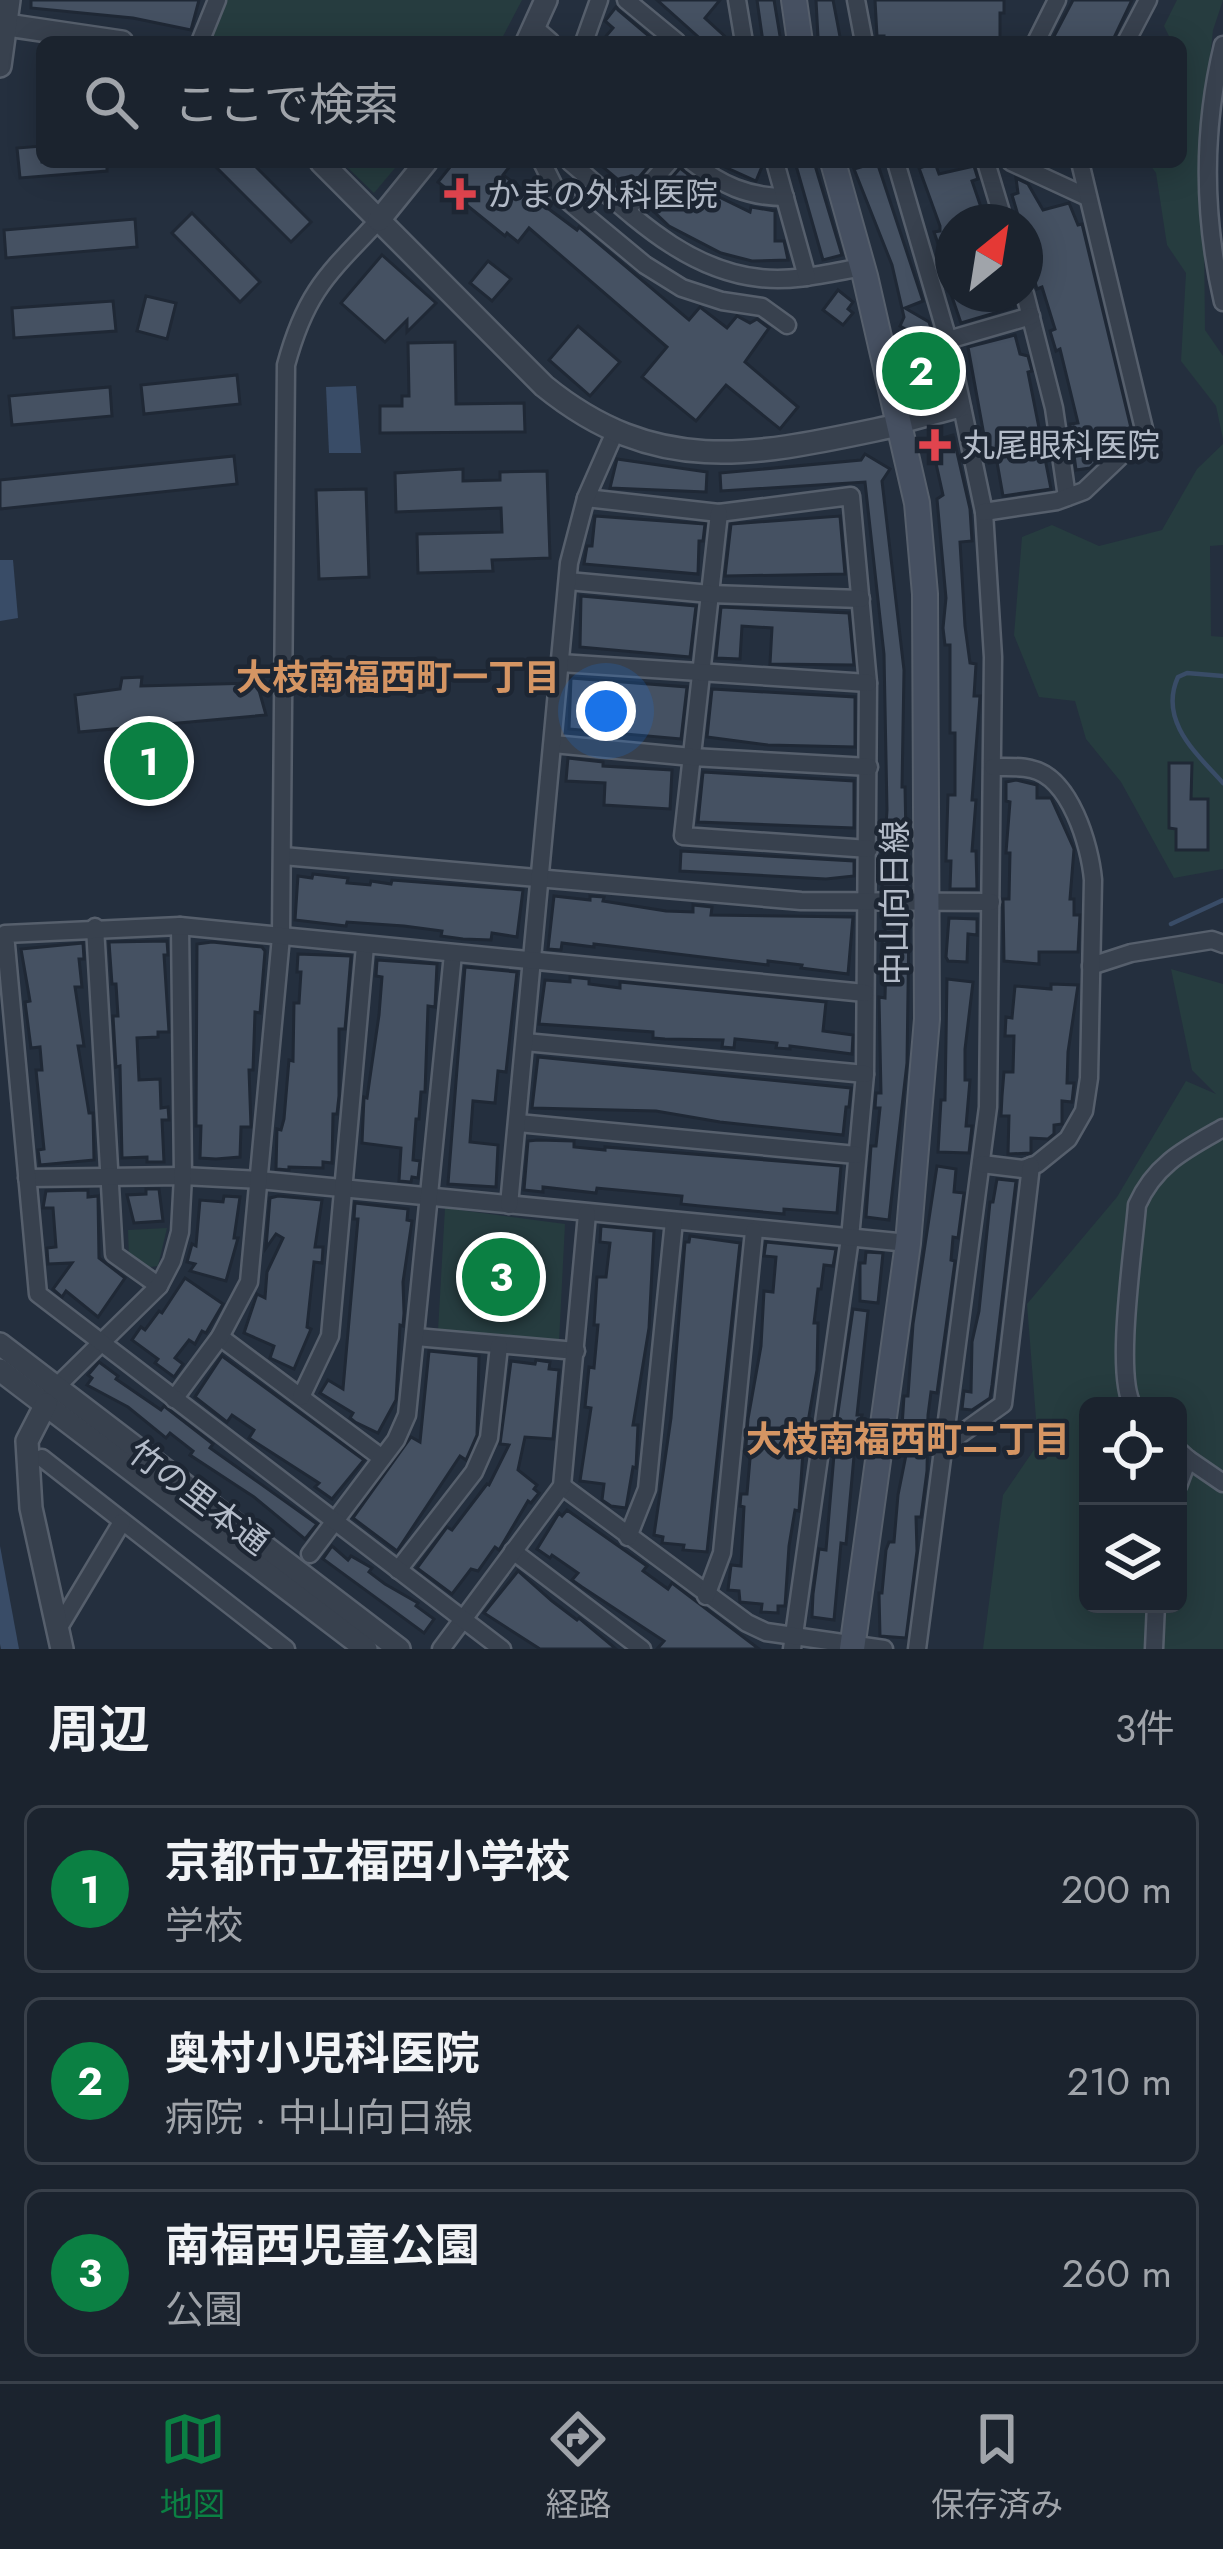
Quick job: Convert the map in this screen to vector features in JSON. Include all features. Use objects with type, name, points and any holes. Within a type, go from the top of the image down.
[{"type":"main road","points":[[794,0],[799,36]]},
{"type":"main road","name":"中山向日線","points":[[835,168],[863,267],[917,503],[926,594],[927,1019],[908,1244],[852,1646]]},
{"type":"street","points":[[0,66],[9,0]]},
{"type":"street","points":[[203,36],[218,0]]},
{"type":"street","points":[[538,36],[546,0]]},
{"type":"street","points":[[586,36],[599,0]]},
{"type":"street","points":[[626,0],[670,36]]},
{"type":"street","points":[[737,0],[743,36]]},
{"type":"street","points":[[856,0],[863,36]]},
{"type":"street","points":[[1039,36],[1057,0]]},
{"type":"street","points":[[1129,36],[1148,0]]},
{"type":"street","points":[[3,25],[80,36]]},
{"type":"street","points":[[1223,45],[1205,145],[1212,255],[1223,302]]},
{"type":"street","points":[[327,168],[544,386],[567,405],[615,431],[655,446],[715,454],[772,452],[962,408]]},
{"type":"street","points":[[174,1400],[220,1337],[249,1282],[281,937],[286,365],[298,322],[314,291],[421,168]]},
{"type":"street","points":[[545,168],[557,192],[645,265],[682,288],[762,307],[788,325]]},
{"type":"street","points":[[576,168],[669,244],[730,273],[760,279],[807,278],[863,267]]},
{"type":"street","points":[[627,210],[665,168]]},
{"type":"street","points":[[700,168],[720,184],[756,197],[785,197]]},
{"type":"street","points":[[778,168],[807,278]]},
{"type":"street","points":[[898,168],[948,340],[984,512],[993,657],[988,1107],[917,1649]]},
{"type":"street","points":[[988,168],[999,204]]},
{"type":"street","points":[[1024,168],[1087,197]]},
{"type":"street","points":[[984,512],[1084,491],[1145,433],[1123,326],[1081,168]]},
{"type":"street","points":[[1030,312],[1054,408],[1067,497]]},
{"type":"street","points":[[948,340],[1031,316]]},
{"type":"street","points":[[509,1205],[568,581],[586,498],[615,431]]},
{"type":"street","points":[[586,498],[719,513],[850,496],[868,683],[865,1074],[850,1238],[793,1641]]},
{"type":"street","points":[[719,513],[683,836],[869,849]]},
{"type":"street","points":[[568,581],[710,594],[861,599]]},
{"type":"street","points":[[560,663],[868,683]]},
{"type":"street","points":[[553,744],[692,758],[869,766]]},
{"type":"street","points":[[982,1164],[1031,1166],[1068,1139],[1084,1111],[1091,965],[1090,848],[1058,782],[1034,769],[993,766]]},
{"type":"street","points":[[283,856],[801,901],[991,902]]},
{"type":"street","points":[[502,1649],[38,1294],[5,934],[180,926],[865,993]]},
{"type":"street","points":[[60,1639],[32,1508],[27,1441],[42,1389],[101,1343],[159,1286],[172,1261],[180,1232],[183,1176],[180,926]]},
{"type":"street","points":[[95,927],[114,1255],[159,1286]]},
{"type":"street","points":[[1091,965],[1131,953],[1212,940],[1223,944]]},
{"type":"street","points":[[301,1397],[330,1336],[365,946]]},
{"type":"street","points":[[310,1554],[396,1440],[407,1415],[453,954]]},
{"type":"street","points":[[525,1042],[865,1074]]},
{"type":"street","points":[[518,1123],[856,1155]]},
{"type":"street","points":[[1128,1397],[1125,1366],[1137,1205],[1147,1181],[1172,1156],[1223,1128]]},
{"type":"street","points":[[944,1446],[1003,1404],[1031,1166]]},
{"type":"street","points":[[27,1178],[259,1180],[908,1244]]},
{"type":"street","points":[[441,1649],[562,1486],[587,1214]]},
{"type":"street","points":[[628,1537],[647,1489],[674,1221]]},
{"type":"street","points":[[706,1596],[722,1552],[754,1231]]},
{"type":"street","points":[[220,1337],[382,1458]]},
{"type":"street","points":[[416,1337],[576,1351]]},
{"type":"street","name":"竹の里本通","points":[[0,1344],[42,1389],[366,1649]]},
{"type":"street","points":[[398,1570],[474,1472],[489,1438],[499,1346]]},
{"type":"street","name":"竹の里本通","points":[[0,1370],[42,1389],[399,1649]]},
{"type":"street","points":[[1187,1457],[1223,1483]]},
{"type":"street","points":[[41,1458],[286,1649]]},
{"type":"street","points":[[562,1486],[706,1596],[766,1632],[793,1641],[884,1649]]},
{"type":"street","points":[[60,1639],[122,1522]]},
{"type":"street","points":[[513,1551],[642,1649]]},
{"type":"street","points":[[1154,1649],[1156,1613]]},
{"type":"green space","points":[[225,0],[522,0],[503,36],[212,33]]},
{"type":"green space","points":[[1177,0],[1223,0],[1213,30],[1206,96],[1204,234],[1205,330],[1223,356],[1223,439],[1216,406],[1181,361],[1186,273],[1167,245],[1152,168],[1187,168],[1187,36],[1169,36],[1164,26]]},
{"type":"green space","points":[[348,168],[395,168],[374,193]]},
{"type":"green space","points":[[1223,444],[1223,545],[1210,546],[1211,636],[1223,637],[1223,869],[1174,878],[1121,782],[1086,739],[1075,701],[1039,697],[1014,635],[1022,537],[1052,525],[1099,546],[1162,530],[1197,469]]},
{"type":"green space","points":[[1171,969],[1223,984],[1223,1649],[983,1649],[1003,1495],[1038,1444],[1027,1304],[1117,1197],[1186,1081],[1216,1094],[1192,1070]]},
{"type":"green space","points":[[445,1208],[565,1224],[559,1342],[438,1331]]},
{"type":"green space","points":[[167,1228],[158,1266],[143,1268],[129,1257],[128,1230]]},
{"type":"water","points":[[356,386],[361,453],[329,453],[326,387]]},
{"type":"water","points":[[0,560],[13,560],[18,618],[0,621]]},
{"type":"water","points":[[0,1546],[19,1649],[1,1649],[0,1644]]},
{"type":"building","points":[[31,0],[199,0],[191,30],[133,18],[31,8]]},
{"type":"building","points":[[657,0],[720,0],[705,18],[724,36],[697,36]]},
{"type":"building","points":[[757,0],[774,0],[780,36],[762,36]]},
{"type":"building","points":[[816,0],[833,0],[840,36],[818,36]]},
{"type":"building","points":[[875,0],[1004,0],[1000,36],[877,36]]},
{"type":"building","points":[[1073,0],[1132,0],[1115,36],[1054,36]]},
{"type":"building","points":[[616,7],[649,36],[606,36],[613,28],[605,21]]},
{"type":"building","points":[[36,146],[36,168],[107,171],[20,178],[17,148]]},
{"type":"building","points":[[217,168],[257,168],[311,222],[291,242]]},
{"type":"building","points":[[449,168],[508,168],[503,175],[577,230],[579,227],[689,320],[700,307],[727,328],[737,316],[750,323],[757,319],[769,328],[745,362],[798,407],[780,429],[726,385],[696,421],[642,377],[667,347],[529,228],[518,242],[505,236],[438,182]]},
{"type":"building","points":[[604,168],[647,168],[629,189]]},
{"type":"building","points":[[680,168],[713,194],[750,212],[751,207],[775,211],[775,241],[784,241],[788,260],[752,261],[721,253],[669,226],[648,206]]},
{"type":"building","points":[[727,168],[761,168],[756,181]]},
{"type":"building","points":[[797,168],[816,168],[842,255],[823,260]]},
{"type":"building","points":[[879,168],[923,301],[905,308],[929,322],[934,337],[925,340],[900,326],[904,317],[892,265],[854,169]]},
{"type":"building","points":[[919,168],[937,168],[939,174],[975,168],[978,179],[972,181],[980,204],[935,204],[935,212]]},
{"type":"building","points":[[1016,178],[1028,184],[1040,204],[1015,204],[1012,195],[1018,193]]},
{"type":"building","points":[[1069,203],[1078,225],[1082,224],[1131,428],[1093,434],[1097,461],[1090,468],[1076,470],[1070,424],[1078,423],[1060,349],[1056,351],[1050,331],[1055,329],[1043,290],[1043,210]]},
{"type":"building","points":[[192,213],[260,282],[240,302],[172,233]]},
{"type":"building","points":[[135,219],[137,247],[6,258],[4,230]]},
{"type":"building","points":[[382,255],[436,303],[407,332],[407,320],[385,342],[341,303]]},
{"type":"building","points":[[488,261],[511,279],[492,301],[470,283]]},
{"type":"building","points":[[838,290],[853,302],[848,309],[853,313],[843,325],[823,310]]},
{"type":"building","points":[[146,296],[176,303],[167,339],[137,331]]},
{"type":"building","points":[[113,301],[116,331],[14,338],[12,308]]},
{"type":"building","points":[[957,312],[998,312],[961,323]]},
{"type":"building","points":[[578,326],[620,362],[590,396],[549,360]]},
{"type":"building","points":[[1015,335],[1032,371],[1028,372],[1051,489],[1003,496],[997,462],[989,463],[968,347]]},
{"type":"building","points":[[922,339],[946,399],[927,404],[920,380],[913,382],[904,345]]},
{"type":"building","points":[[455,342],[456,404],[524,403],[525,432],[380,433],[380,406],[402,406],[402,396],[409,396],[408,343]]},
{"type":"building","points":[[237,375],[240,404],[144,414],[141,385]]},
{"type":"building","points":[[110,387],[112,416],[12,425],[9,396]]},
{"type":"building","points":[[953,435],[970,509],[972,541],[960,542],[965,626],[970,663],[976,664],[974,696],[980,696],[972,800],[976,800],[972,851],[976,851],[977,889],[950,889],[951,861],[946,861],[948,795],[955,795],[955,733],[950,733],[950,645],[945,645],[943,628],[946,598],[937,499],[943,495],[931,441]]},
{"type":"building","points":[[865,454],[890,469],[882,481],[904,670],[902,787],[907,889],[882,889],[887,810],[884,654],[865,482],[721,491],[720,473],[861,460]]},
{"type":"building","points":[[234,456],[237,484],[0,509],[0,480]]},
{"type":"building","points":[[617,459],[707,472],[706,492],[610,488]]},
{"type":"building","points":[[463,469],[463,481],[500,480],[500,472],[547,471],[550,558],[492,560],[493,571],[418,573],[417,534],[502,532],[501,508],[396,512],[395,473]]},
{"type":"building","points":[[366,489],[369,577],[319,579],[316,490]]},
{"type":"building","points":[[595,516],[705,524],[698,574],[584,564],[587,546],[592,546]]},
{"type":"building","points":[[840,516],[845,574],[725,576],[731,524]]},
{"type":"building","points":[[581,596],[696,606],[690,657],[580,647]]},
{"type":"building","points":[[721,607],[849,613],[854,665],[770,664],[772,628],[742,626],[740,659],[716,658]]},
{"type":"building","points":[[142,677],[141,686],[257,683],[266,715],[79,732],[75,695],[120,689],[122,678]]},
{"type":"building","points":[[571,678],[687,687],[681,739],[569,729]]},
{"type":"building","points":[[712,689],[855,697],[855,747],[768,745],[707,737]]},
{"type":"building","points":[[568,758],[603,762],[603,766],[672,770],[670,809],[604,805],[605,783],[566,781]]},
{"type":"building","points":[[1169,763],[1192,763],[1191,799],[1208,799],[1208,850],[1176,850],[1176,829],[1169,828]]},
{"type":"building","points":[[703,772],[854,781],[854,828],[698,822]]},
{"type":"building","points":[[1006,782],[1037,785],[1037,798],[1051,798],[1074,849],[1070,899],[1074,899],[1074,915],[1080,915],[1078,952],[1039,952],[1039,964],[1004,961],[1003,899],[1009,899],[1010,853],[1006,853],[1010,802],[1006,801]]},
{"type":"building","points":[[681,851],[854,861],[854,876],[826,879],[680,871]]},
{"type":"building","points":[[313,874],[370,885],[371,881],[391,884],[392,880],[523,890],[517,937],[492,933],[491,940],[463,939],[404,926],[295,920],[298,876],[312,878]]},
{"type":"building","points":[[554,896],[604,897],[603,901],[666,911],[693,912],[693,905],[712,907],[711,915],[853,917],[848,974],[594,944],[562,943],[561,950],[548,949]]},
{"type":"building","points":[[889,914],[902,915],[902,922],[909,922],[907,1063],[889,1220],[866,1217],[871,1146],[876,1146],[880,1108],[875,1108],[876,1093],[881,1093],[879,997],[885,998],[886,957],[881,957]]},
{"type":"building","points":[[949,918],[977,919],[977,935],[968,934],[967,962],[946,957]]},
{"type":"building","points":[[167,941],[169,1032],[137,1038],[139,1080],[160,1079],[161,1108],[168,1107],[169,1120],[162,1120],[164,1162],[147,1162],[147,1157],[122,1158],[120,1066],[116,1067],[113,1016],[118,1016],[109,942]]},
{"type":"building","points":[[83,943],[84,959],[79,959],[82,987],[75,987],[84,1046],[78,1046],[89,1113],[93,1113],[94,1160],[40,1165],[38,1150],[44,1149],[36,1070],[42,1070],[40,1047],[31,1048],[25,1002],[30,1001],[21,949]]},
{"type":"building","points":[[197,944],[265,951],[260,1013],[255,1012],[253,1070],[249,1070],[251,1127],[241,1127],[240,1157],[216,1159],[200,1158],[201,1126],[196,1126]]},
{"type":"building","points":[[298,954],[351,956],[345,1029],[339,1029],[332,1163],[289,1170],[276,1169],[277,1129],[281,1130],[284,1119],[289,1060],[293,1061],[294,1003],[299,1003],[301,972],[297,972]]},
{"type":"building","points":[[377,960],[437,964],[435,1007],[428,1006],[425,1092],[421,1092],[416,1119],[413,1160],[420,1161],[418,1178],[412,1177],[411,1182],[399,1181],[401,1148],[362,1143],[364,1097],[379,1015],[382,977],[376,976]]},
{"type":"building","points":[[465,967],[517,972],[506,1072],[498,1071],[495,1103],[473,1101],[470,1142],[498,1145],[496,1187],[448,1184]]},
{"type":"building","points":[[570,977],[620,988],[620,982],[826,1002],[823,1031],[853,1035],[852,1054],[776,1048],[777,1043],[735,1039],[734,1048],[722,1047],[723,1040],[653,1038],[653,1032],[539,1024],[545,980],[570,982]]},
{"type":"building","points":[[947,979],[973,982],[965,1049],[965,1080],[970,1080],[966,1126],[972,1126],[969,1153],[938,1152],[941,1100],[945,1100]]},
{"type":"building","points":[[1051,984],[1078,985],[1068,1052],[1072,1102],[1062,1101],[1062,1124],[1054,1125],[1054,1134],[1048,1139],[1031,1138],[1031,1153],[1008,1154],[1009,1116],[1001,1116],[1002,1096],[1004,1072],[1013,1072],[1014,1036],[1005,1036],[1006,1017],[1012,1018],[1015,986],[1051,989]]},
{"type":"building","points":[[538,1057],[851,1088],[849,1107],[843,1135],[656,1111],[532,1108]]},
{"type":"building","points":[[528,1141],[574,1141],[574,1147],[605,1150],[841,1166],[837,1213],[784,1209],[784,1214],[700,1206],[681,1204],[682,1196],[597,1188],[596,1193],[543,1187],[543,1192],[524,1190]]},
{"type":"building","points":[[937,1166],[956,1169],[954,1192],[964,1193],[958,1238],[953,1237],[951,1260],[955,1261],[937,1393],[931,1392],[928,1415],[927,1471],[921,1517],[916,1517],[917,1551],[906,1638],[880,1636],[879,1593],[886,1550],[894,1542],[907,1450],[909,1427],[902,1427],[904,1396],[908,1396],[913,1324]]},
{"type":"building","points":[[997,1179],[1016,1181],[992,1385],[990,1398],[972,1410],[962,1409],[964,1391],[971,1392],[972,1342]]},
{"type":"building","points":[[146,1189],[159,1189],[163,1221],[134,1223],[127,1195],[146,1194]]},
{"type":"building","points":[[88,1190],[88,1197],[98,1196],[99,1258],[125,1278],[98,1317],[66,1291],[62,1297],[53,1289],[72,1263],[48,1264],[47,1248],[56,1247],[53,1208],[43,1208],[46,1191]]},
{"type":"building","points":[[224,1196],[240,1197],[234,1238],[238,1238],[226,1281],[190,1271],[195,1264],[187,1262],[192,1244],[196,1246],[200,1200],[223,1202]]},
{"type":"building","points":[[270,1198],[322,1200],[315,1247],[323,1247],[322,1263],[314,1262],[307,1327],[311,1329],[294,1369],[270,1358],[274,1346],[244,1333],[257,1294],[265,1298],[267,1272],[283,1238],[276,1234],[266,1248]]},
{"type":"building","points":[[355,1203],[408,1209],[407,1220],[412,1221],[396,1400],[378,1433],[355,1422],[350,1418],[353,1413],[320,1393],[328,1380],[343,1389],[358,1219],[354,1219]]},
{"type":"building","points":[[601,1226],[654,1231],[649,1328],[633,1425],[638,1425],[636,1468],[626,1508],[602,1500],[604,1484],[580,1481],[591,1408],[585,1407],[589,1367],[594,1368],[598,1325],[594,1325],[597,1277],[606,1277],[610,1243],[600,1242]]},
{"type":"building","points":[[690,1236],[740,1243],[707,1552],[683,1550],[684,1545],[662,1543],[663,1537],[654,1535],[671,1418],[685,1242]]},
{"type":"building","points":[[766,1242],[836,1249],[833,1266],[824,1265],[818,1289],[817,1370],[803,1451],[799,1511],[795,1510],[789,1546],[785,1606],[778,1606],[778,1613],[761,1612],[762,1604],[740,1602],[739,1591],[728,1590],[731,1565],[741,1566],[741,1494],[747,1494],[751,1447],[746,1446],[748,1419],[761,1346],[764,1291],[773,1292],[776,1257],[764,1256]]},
{"type":"building","points":[[866,1252],[883,1253],[878,1303],[860,1301],[860,1263],[865,1263]]},
{"type":"building","points":[[185,1278],[223,1304],[206,1333],[202,1331],[195,1344],[189,1340],[175,1358],[183,1364],[174,1377],[132,1340],[141,1327],[145,1330],[162,1313]]},
{"type":"building","points":[[853,1309],[868,1311],[857,1415],[862,1415],[834,1620],[812,1617],[813,1594],[819,1549],[826,1550],[837,1419]]},
{"type":"building","points":[[429,1351],[479,1356],[477,1435],[466,1460],[460,1456],[397,1551],[353,1518],[411,1437],[420,1442]]},
{"type":"building","points":[[222,1356],[364,1460],[332,1499],[315,1487],[319,1483],[249,1438],[254,1430],[232,1415],[227,1422],[195,1397]]},
{"type":"building","points":[[536,1360],[550,1362],[549,1369],[559,1370],[553,1439],[525,1437],[518,1470],[537,1485],[534,1489],[539,1493],[528,1501],[499,1550],[495,1547],[478,1571],[471,1569],[452,1594],[417,1568],[447,1527],[452,1530],[489,1485],[509,1445],[500,1444],[511,1361],[535,1364]]},
{"type":"building","points":[[99,1362],[317,1524],[305,1539],[254,1497],[190,1455],[193,1451],[170,1433],[166,1438],[128,1407],[87,1385],[92,1378],[88,1375]]},
{"type":"building","points":[[567,1510],[647,1566],[643,1571],[668,1589],[672,1583],[759,1649],[657,1649],[664,1641],[572,1580],[578,1573],[537,1549],[559,1513],[562,1516]]},
{"type":"building","points":[[332,1546],[348,1560],[351,1556],[372,1568],[369,1572],[418,1603],[434,1619],[424,1633],[323,1559]]},
{"type":"building","points":[[518,1571],[616,1649],[540,1649],[484,1613]]},
{"type":"waterway","points":[[1223,676],[1187,673],[1178,677],[1173,693],[1183,736],[1223,783]]},
{"type":"waterway","points":[[1171,924],[1223,900]]},
{"type":"place","name":"かまの外科医院","points":[[460,194]]},
{"type":"place","name":"奥村小児科医院","points":[[921,371]]},
{"type":"place","name":"丸尾眼科医院","points":[[935,445]]},
{"type":"place","name":"京都市立福西小学校","points":[[149,761]]},
{"type":"place","name":"南福西児童公園","points":[[501,1277]]},
{"type":"district","name":"大枝南福西町一丁目","points":[[398,677]]},
{"type":"district","name":"大枝南福西町二丁目","points":[[908,1439]]}]
